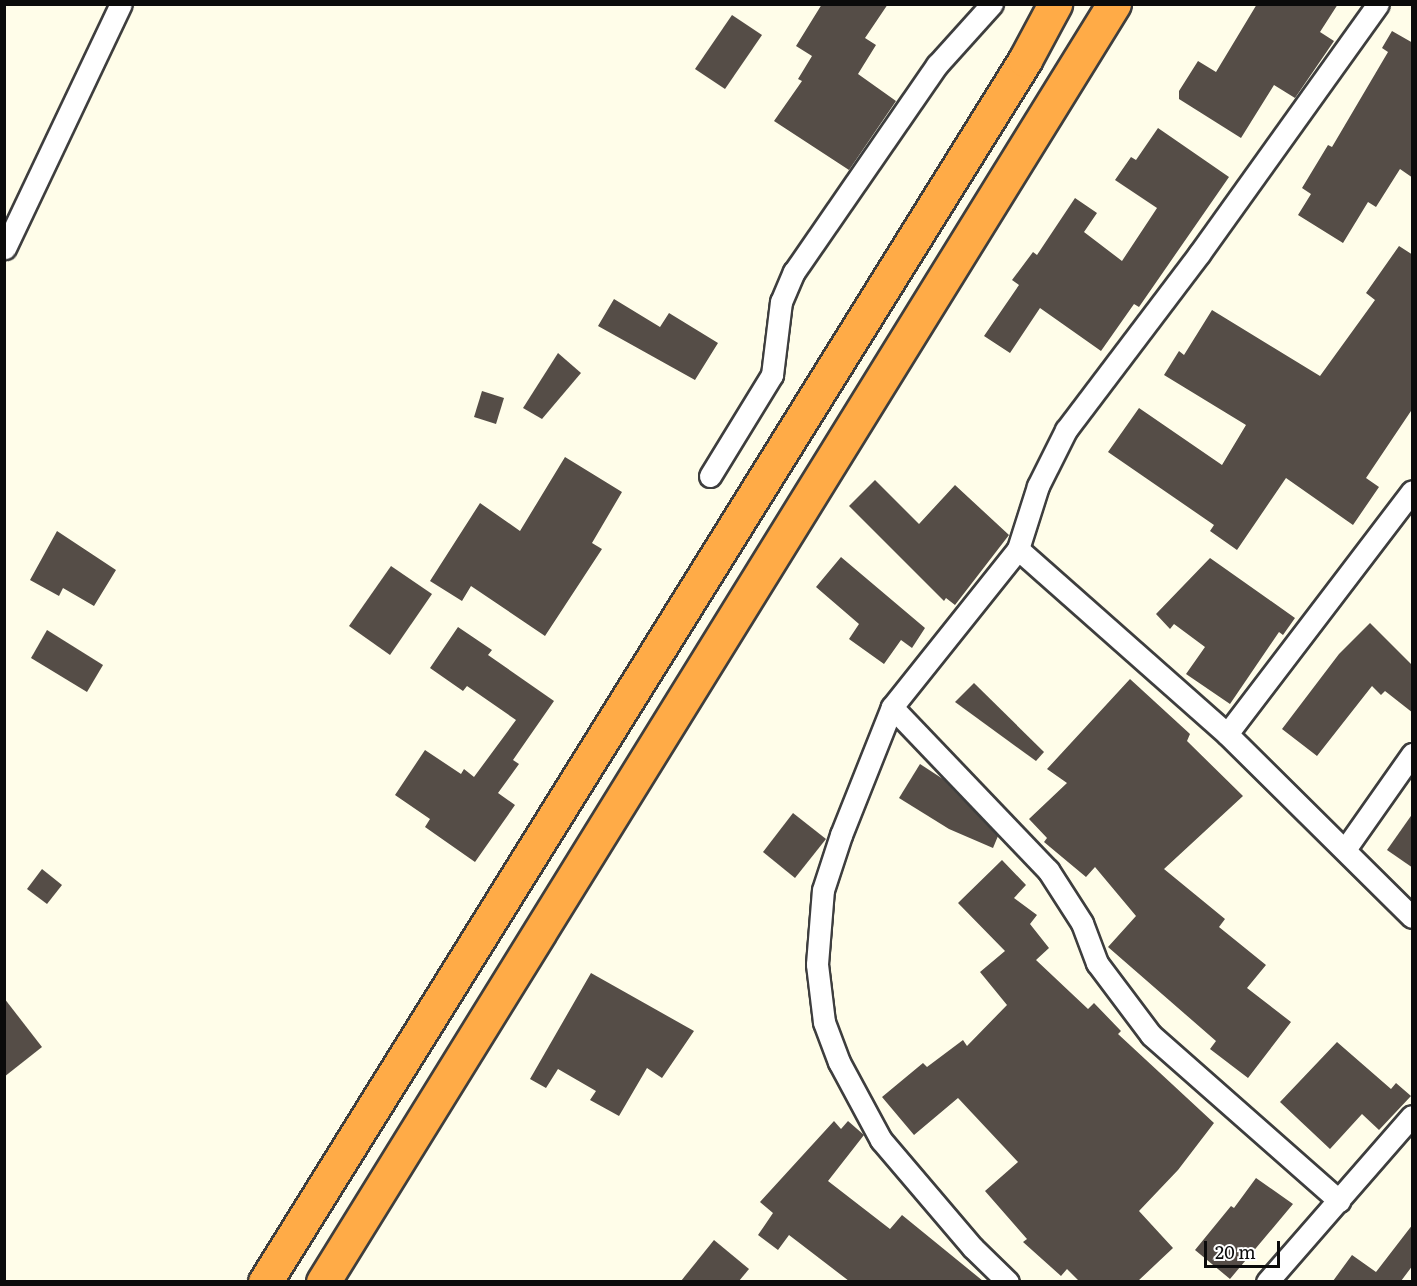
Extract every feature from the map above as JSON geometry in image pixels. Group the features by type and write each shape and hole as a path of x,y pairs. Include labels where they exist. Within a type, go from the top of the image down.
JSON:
{"highway":[{"path":"265,1281 1019,71 1056,4"},
{"path":"323,1281 1114,4"}],"street":[{"path":"5,248 121,4"},
{"path":"710,476 772,375 781,302 794,273 937,65 992,4"},
{"path":"1008,1281 974,1248 881,1140 839,1062 824,1022 818,964 823,890 841,835 892,707 1018,549 1038,486 1066,429 1206,244 1378,4"},
{"path":"1227,734 1413,491"},
{"path":"1018,549 1227,734 1283,793 1346,848 1413,917"},
{"path":"892,707 1048,870 1082,923 1097,963 1151,1035 1339,1201"},
{"path":"1346,848 1413,754"},
{"path":"1267,1281 1413,1116"}],"building":[{"path":"822,4 888,4 865,38 876,45 858,74 896,101 849,170 774,121 802,81 798,79 812,56 796,46"},
{"path":"1257,4 1338,4 1320,32 1334,41 1295,98 1274,85 1241,138 1179,99 1179,91 1198,61 1216,72"},
{"path":"732,15 762,35 725,89 695,69"},
{"path":"1392,31 1413,43 1413,178 1400,169 1376,207 1368,202 1343,243 1298,215 1311,194 1302,188 1328,145 1332,147 1388,52 1382,48"},
{"path":"1158,128 1229,177 1139,307 1134,304 1101,351 1040,308 1010,353 984,336 1019,285 1012,280 1033,252 1037,255 1075,198 1097,213 1084,232 1122,261 1157,208 1115,180 1131,157 1136,160"},
{"path":"1399,246 1413,255 1413,408 1366,478 1379,487 1353,525 1286,478 1237,550 1210,531 1214,525 1108,452 1139,408 1222,465 1246,425 1164,375 1179,351 1184,355 1212,310 1320,376 1375,300 1366,293"},
{"path":"614,299 660,327 669,313 718,343 695,380 598,326"},
{"path":"558,353 581,373 542,419 523,408"},
{"path":"482,391 504,398 496,424 474,417"},
{"path":"565,457 622,492 592,543 602,549 545,636 471,586 462,601 430,581 480,503 520,531"},
{"path":"875,480 919,524 955,485 1009,535 955,605 946,598 944,601 849,506"},
{"path":"57,531 116,570 94,606 63,588 59,596 30,580"},
{"path":"841,557 925,628 912,648 901,640 884,664 849,639 859,624 816,587"},
{"path":"1210,558 1295,618 1283,635 1279,632 1230,704 1186,674 1205,647 1174,624 1170,629 1156,614"},
{"path":"391,566 432,594 390,655 349,626"},
{"path":"1370,623 1413,666 1413,713 1385,691 1381,695 1372,686 1317,756 1282,729 1339,654"},
{"path":"458,627 492,650 488,655 554,701 513,760 519,764 498,793 515,805 475,862 425,827 430,819 395,795 425,750 461,774 464,769 474,777 516,720 467,686 463,691 430,668"},
{"path":"47,630 103,665 87,692 31,658"},
{"path":"1130,679 1190,734 1187,741 1243,796 1164,869 1225,919 1219,927 1266,965 1247,988 1291,1022 1248,1078 1210,1049 1216,1041 1108,947 1136,916 1095,867 1086,877 1044,842 1047,838 1029,819 1067,783 1047,769"},
{"path":"974,683 1044,752 1036,761 955,702"},
{"path":"920,764 943,779 998,836 993,848 949,829 899,798"},
{"path":"793,813 826,839 795,878 763,852"},
{"path":"1413,813 1413,868 1387,850"},
{"path":"1002,860 1026,885 1014,898 1037,915 1030,924 1049,948 1036,960 1088,1009 1094,1003 1121,1031 1118,1034 1214,1123 1178,1170 1139,1211 1173,1248 1138,1281 1079,1281 1067,1269 1061,1276 1023,1242 1027,1239 985,1191 1018,1162 958,1098 914,1135 882,1097 923,1063 927,1067 963,1040 967,1046 1007,1005 980,972 1005,951 958,903"},
{"path":"42,869 62,885 47,904 27,889"},
{"path":"591,973 694,1031 662,1078 647,1068 619,1116 590,1100 596,1091 558,1069 546,1088 530,1079"},
{"path":"4,998 42,1047 4,1077"},
{"path":"1337,1042 1391,1089 1396,1083 1411,1096 1379,1130 1362,1114 1330,1149 1280,1102"},
{"path":"834,1121 841,1129 848,1121 864,1135 828,1181 890,1229 902,1215 983,1281 849,1281 789,1235 778,1250 758,1235 773,1213 760,1202"},
{"path":"1256,1178 1293,1204 1230,1279 1195,1250 1231,1206 1234,1208"},
{"path":"1413,1224 1413,1265 1401,1281 1333,1281 1352,1255 1376,1272"},
{"path":"714,1240 749,1269 739,1281 681,1281"}]}
